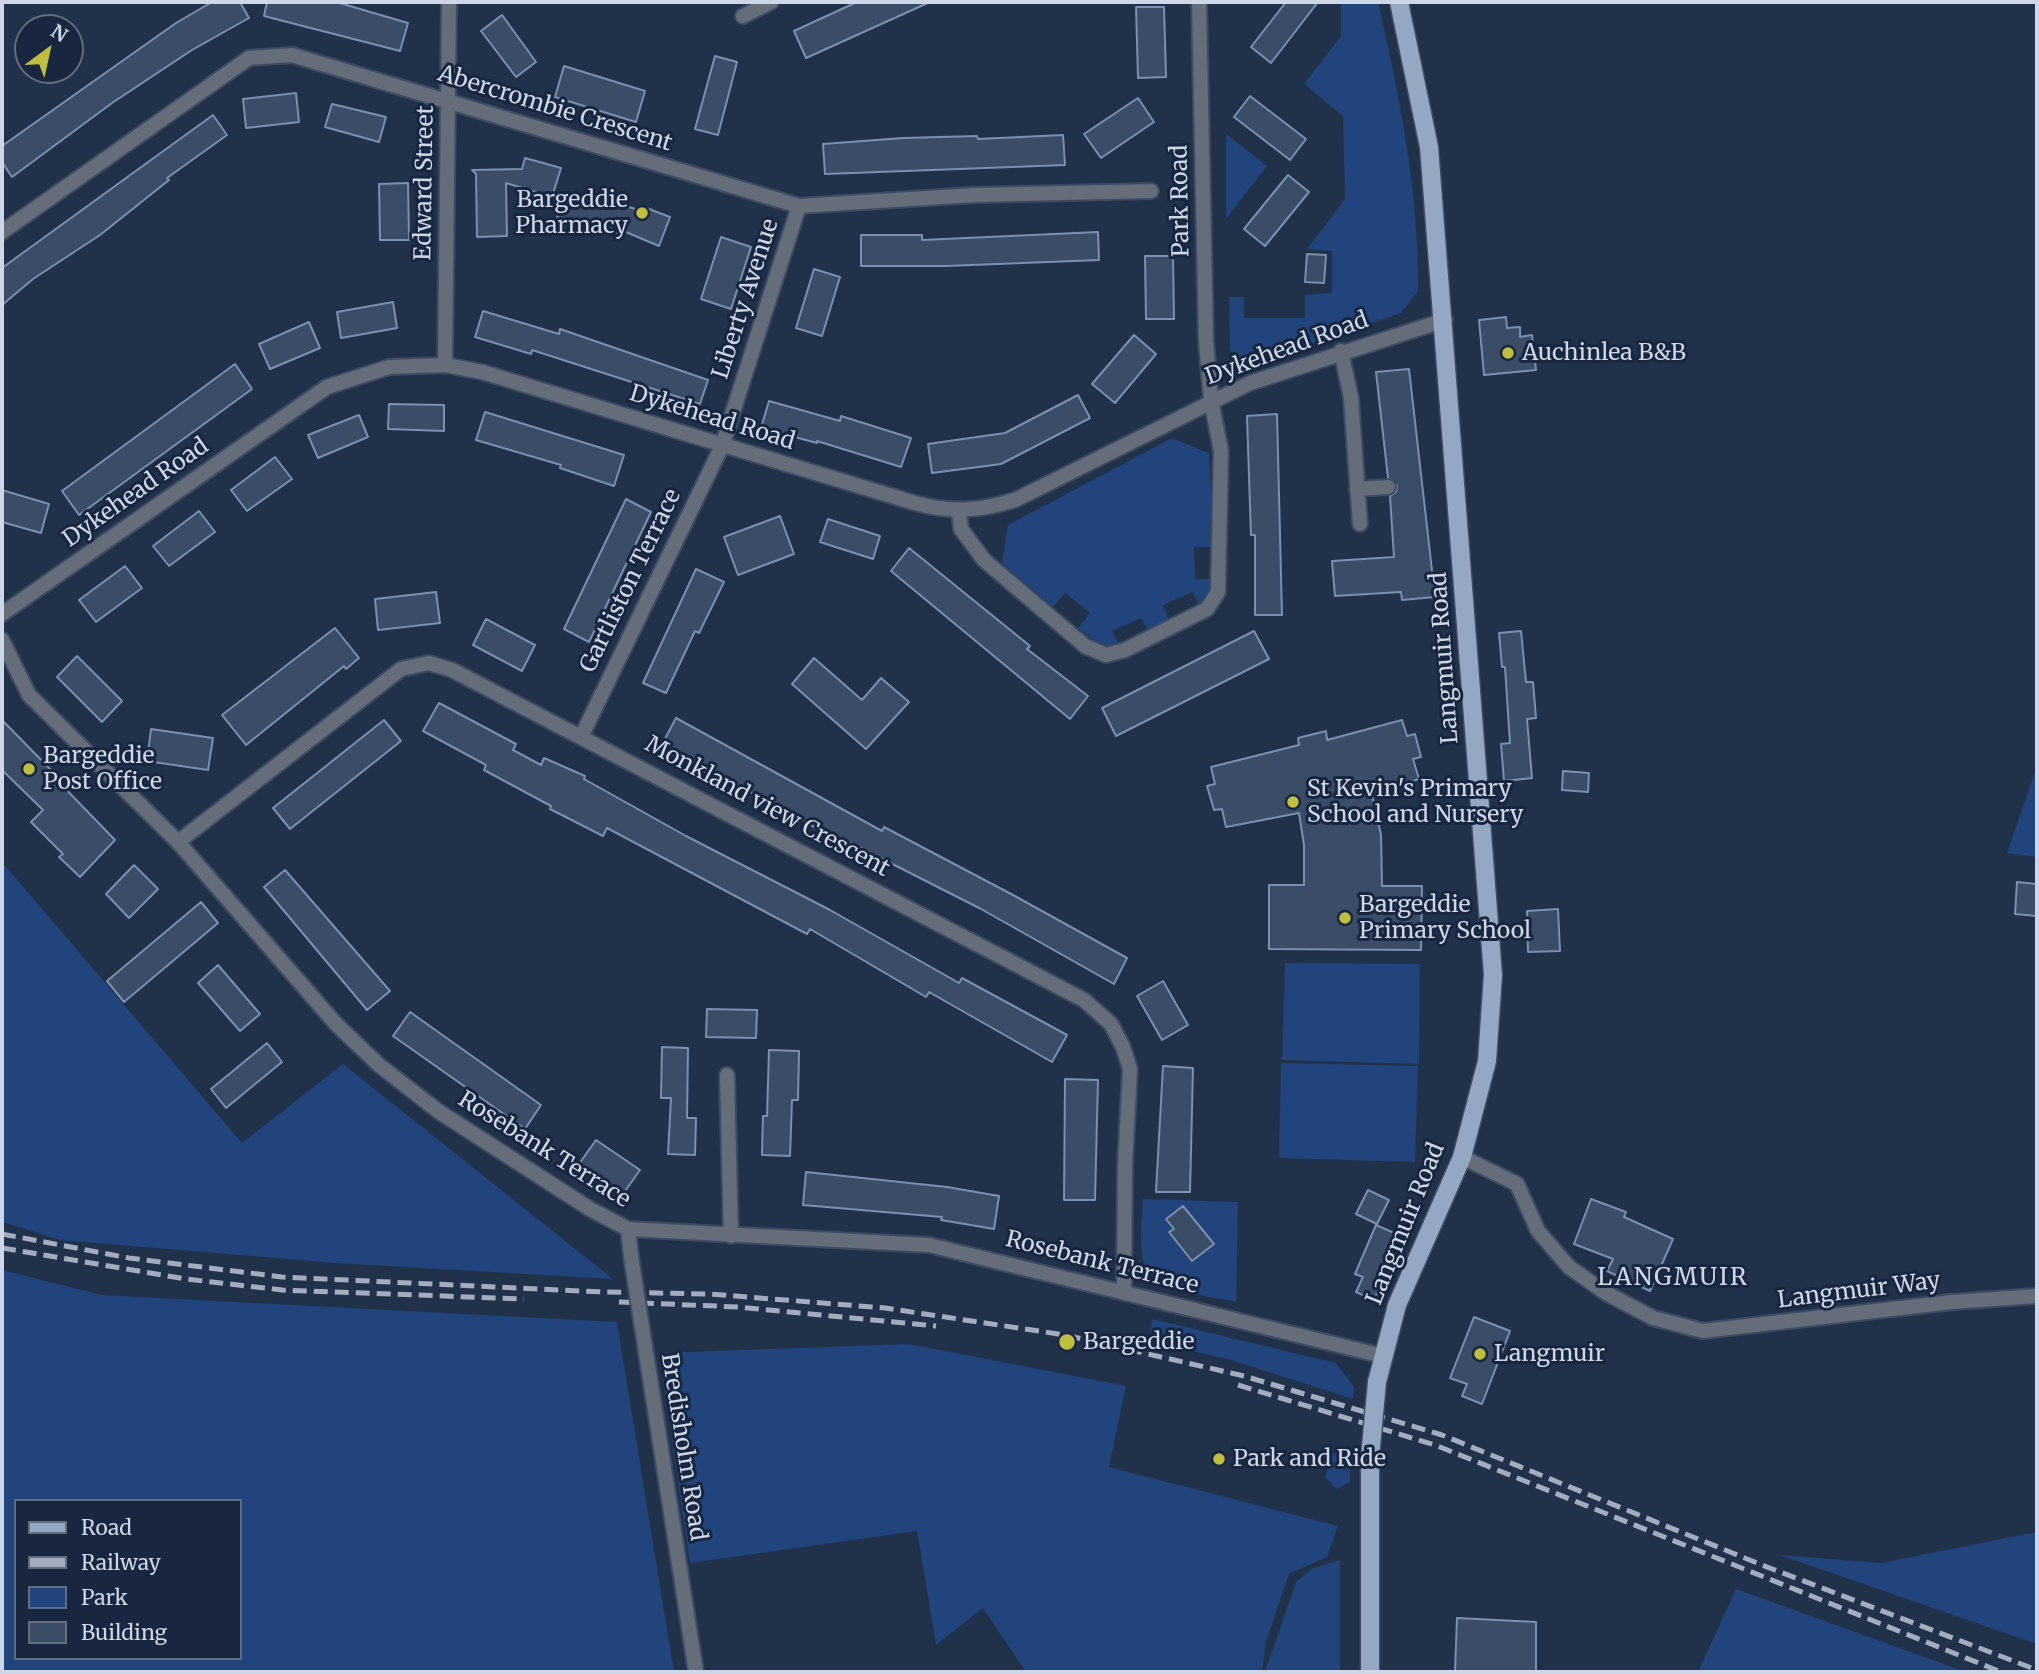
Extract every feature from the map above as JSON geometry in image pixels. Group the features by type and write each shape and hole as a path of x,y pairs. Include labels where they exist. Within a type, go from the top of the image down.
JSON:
{"main road":[{"name":"Langmuir Road","path":"1370,1672 1370,1457 1377,1382 1382,1356 1416,1256 1462,1157 1487,1061 1493,975 1445,320 1429,147 1399,2"}],"street":[{"name":"Edward Street","path":"444,365 449,2"},
{"path":"743,16 771,2"},
{"name":"Park Road","path":"959,511 961,529 984,560 1085,646 1106,655 1125,650 1207,609 1218,592 1221,451 1211,400 1206,330 1199,2"},
{"name":"Abercrombie Crescent","path":"2,232 249,58 292,55 799,206 974,195 1151,191"},
{"name":"Liberty Avenue","path":"722,446 799,206"},
{"name":"Dykehead Road","path":"2,614 327,387 389,367 444,365 482,372 931,508 959,511 989,508 1015,500 1211,400 1341,351 1445,320"},
{"path":"1341,351 1351,398 1360,524"},
{"name":"Gartliston Terrace","path":"582,735 722,446"},
{"path":"1357,489 1388,488"},
{"name":"Rosebank Terrace","path":"2,640 29,695 178,842 336,1024 379,1065 438,1111 590,1209 628,1229 929,1245 1382,1356"},
{"name":"Monkland view Crescent","path":"178,842 401,669 429,663 452,670 582,735 1084,1000 1111,1024 1123,1047 1130,1069 1125,1164 1124,1291"},
{"path":"727,1075 731,1236"},
{"name":"Langmuir Way","path":"1462,1157 1517,1184 1538,1231 1569,1266 1597,1287 1653,1318 1703,1331 1952,1301 2037,1296"},
{"name":"Bredisholm Road","path":"628,1229 696,1672"}],"green space":[{"path":"1341,2 1378,2 1407,145 1415,218 1418,291 1401,313 1254,364 1230,351 1229,297 1244,297 1244,318 1305,318 1305,295 1332,293 1332,251 1307,249 1345,199 1343,116 1304,84 1341,36"},
{"path":"1226,134 1267,166 1226,219"},
{"path":"1172,438 1209,453 1214,547 1194,547 1195,579 1214,579 1200,606 1192,592 1163,605 1170,623 1150,633 1141,618 1112,631 1121,648 1109,651 1078,628 1090,613 1065,593 1053,607 1002,563 1008,525"},
{"path":"2037,766 2037,857 2007,853"},
{"path":"2,862 242,1143 343,1064 613,1279 336,1263 60,1240 2,1222"},
{"path":"1285,963 1420,964 1419,1064 1282,1060"},
{"path":"1281,1063 1418,1066 1415,1162 1279,1158"},
{"path":"1143,1199 1238,1202 1236,1302 1168,1286 1148,1270 1141,1244"},
{"path":"2,1270 101,1295 617,1322 674,1672 4,1672"},
{"path":"1152,1319 1336,1363 1354,1387 1353,1399 1231,1360 1149,1341"},
{"path":"909,1344 1126,1386 1109,1467 1338,1526 1327,1557 1289,1574 1266,1642 1262,1672 1026,1672 983,1608 936,1645 917,1531 690,1563 659,1353"},
{"path":"1332,1452 1350,1459 1350,1482 1337,1489 1325,1477"},
{"path":"2037,1532 2037,1644 1780,1555 1881,1563"},
{"path":"1340,1560 1340,1672 1265,1672 1296,1582 1313,1568"},
{"path":"1736,1589 1966,1672 1698,1672"}],"building":[{"path":"212,2 240,2 249,18 192,50 112,103 12,177 2,162 2,146 176,23"},
{"path":"267,2 336,2 408,23 400,51 264,16"},
{"path":"857,2 930,2 806,58 794,31"},
{"path":"1286,2 1318,2 1271,63 1251,47"},
{"path":"1136,7 1164,7 1166,77 1138,78"},
{"path":"502,15 536,62 516,77 481,31"},
{"path":"715,56 737,62 718,135 695,129"},
{"path":"564,66 645,91 636,122 555,97"},
{"path":"296,93 299,122 246,128 243,99"},
{"path":"1250,96 1306,139 1290,160 1234,117"},
{"path":"1138,98 1154,122 1101,158 1084,134"},
{"path":"332,104 386,117 379,142 325,127"},
{"path":"213,115 227,135 167,178 169,180 100,235 33,279 2,305 2,268"},
{"path":"1063,135 1065,165 825,174 823,144 903,138 977,136 978,139"},
{"path":"525,158 561,168 552,197 506,183 507,236 477,237 476,174 472,170 522,169"},
{"path":"1288,175 1309,192 1265,246 1244,229"},
{"path":"408,183 409,240 380,240 379,184"},
{"path":"565,193 604,206 606,200 642,211 644,207 670,217 659,246 621,230 620,234 557,217"},
{"path":"1098,232 1099,260 946,266 861,266 861,235 922,235 922,240"},
{"path":"721,237 751,247 731,309 701,299"},
{"path":"1307,254 1326,255 1324,283 1305,282"},
{"path":"1145,256 1173,256 1174,319 1146,319"},
{"path":"814,269 840,277 822,336 796,328"},
{"path":"393,302 397,328 341,338 337,312"},
{"path":"483,311 559,334 560,329 708,380 700,404 532,350 531,354 475,337"},
{"name":"Auchinlea B&B","path":"1506,317 1507,328 1520,327 1520,337 1532,335 1536,370 1484,375 1479,320"},
{"path":"309,322 320,348 270,369 259,344"},
{"path":"1134,335 1156,354 1115,403 1092,384"},
{"path":"235,364 252,389 79,515 62,491"},
{"path":"1409,369 1435,597 1402,600 1401,592 1335,596 1332,561 1394,557 1390,496 1396,492 1397,486 1388,478 1376,372"},
{"path":"1078,395 1090,418 1001,464 932,473 928,444 1005,433"},
{"path":"769,401 840,421 841,416 911,438 901,467 817,441 761,428"},
{"path":"389,404 444,405 444,431 388,429"},
{"path":"485,412 624,455 614,486 560,468 561,465 476,440"},
{"path":"1277,414 1282,615 1255,615 1255,535 1251,535 1247,416"},
{"path":"359,415 368,437 318,458 308,435"},
{"path":"275,457 292,479 247,511 231,490"},
{"path":"2,490 49,504 41,533 2,522"},
{"path":"626,499 651,512 589,642 564,629"},
{"path":"199,511 215,532 169,566 153,546"},
{"path":"780,516 794,554 738,575 724,537"},
{"path":"828,519 880,536 873,559 820,542"},
{"path":"909,548 1030,646 1027,649 1088,696 1070,719 891,571"},
{"path":"125,566 142,588 96,622 79,600"},
{"path":"696,569 724,582 699,633 695,631 666,693 643,683"},
{"path":"436,592 440,623 378,630 375,599"},
{"path":"486,619 535,645 522,671 473,645"},
{"path":"335,628 359,658 346,669 344,666 246,745 222,715"},
{"path":"1254,631 1269,659 1116,736 1102,708"},
{"path":"1521,631 1526,682 1533,682 1536,718 1527,719 1532,778 1504,781 1501,744 1510,743 1505,667 1502,667 1499,633"},
{"path":"77,656 122,701 102,722 57,677"},
{"path":"814,658 862,700 881,678 909,702 866,749 792,684"},
{"path":"439,703 516,744 513,750 541,765 544,758 585,776 584,779 686,836 830,910 959,983 962,978 1067,1035 1052,1062 929,992 926,997 810,929 807,934 607,828 603,836 550,809 551,806 484,770 486,765 423,731"},
{"path":"676,718 882,831 884,827 1127,958 1114,984 981,909 851,843 849,846 712,771 710,774 660,748"},
{"path":"2,720 115,840 80,877 59,857 63,854 31,822 43,810 2,770"},
{"path":"384,720 401,741 290,829 273,808"},
{"name":"St Kevin's Primary School and Nursery","path":"1402,720 1407,736 1415,734 1421,757 1413,759 1419,779 1372,795 1381,835 1382,886 1422,886 1421,950 1269,949 1269,885 1304,885 1304,845 1299,813 1226,827 1222,809 1214,810 1207,786 1215,784 1211,767 1299,745 1298,738 1326,731 1327,740"},
{"path":"151,729 213,738 208,770 147,761"},
{"path":"1563,771 1589,773 1588,792 1562,790"},
{"path":"134,865 158,889 129,918 106,894"},
{"path":"285,870 390,991 367,1010 264,887"},
{"path":"2017,882 2037,884 2037,916 2015,914"},
{"path":"201,902 218,923 124,1002 107,981"},
{"path":"1558,909 1560,951 1528,952 1527,911"},
{"path":"218,965 260,1014 240,1031 198,983"},
{"path":"1163,981 1188,1025 1162,1040 1137,996"},
{"path":"707,1009 757,1010 756,1038 706,1037"},
{"path":"410,1012 541,1105 525,1129 393,1036"},
{"path":"267,1043 282,1062 226,1108 211,1089"},
{"path":"662,1047 688,1048 687,1118 696,1118 695,1155 668,1154 671,1098 661,1098"},
{"path":"769,1050 799,1051 798,1100 792,1100 790,1156 762,1155 763,1116 767,1116"},
{"path":"1163,1066 1193,1068 1190,1192 1156,1192"},
{"path":"1065,1079 1098,1080 1095,1200 1064,1200"},
{"path":"596,1140 640,1170 623,1194 579,1164"},
{"path":"806,1172 947,1187 999,1196 994,1229 941,1220 942,1217 803,1205"},
{"path":"1368,1190 1389,1200 1377,1224 1356,1214"},
{"path":"1591,1199 1626,1212 1624,1217 1673,1239 1650,1291 1607,1271 1613,1259 1574,1244"},
{"path":"1183,1206 1214,1244 1192,1261 1169,1232 1174,1229 1166,1219"},
{"path":"1376,1225 1401,1236 1374,1300 1356,1292 1363,1277 1355,1274"},
{"name":"Langmuir","path":"1474,1317 1510,1331 1482,1404 1462,1396 1467,1384 1450,1378"},
{"path":"1457,1618 1536,1622 1536,1672 1455,1672"}],"railway":[{"path":"2,1234 129,1258 282,1277 603,1292 710,1294 885,1308 1065,1335 1244,1376 1442,1435 1767,1567 2037,1670"},
{"path":"2,1248 186,1279 282,1290 524,1299"},
{"path":"619,1302 738,1307 936,1326"},
{"path":"1238,1385 1435,1445 2001,1672"}],"place":[{"name":"Bargeddie Pharmacy","path":"642,213"},
{"name":"Auchinlea B&B","path":"1508,353"},
{"name":"Bargeddie Post Office","path":"29,769"},
{"name":"St Kevin's Primary School and Nursery","path":"1293,802"},
{"name":"Bargeddie Primary School","path":"1345,918"},
{"name":"Bargeddie","path":"1067,1342"},
{"name":"Langmuir","path":"1480,1354"},
{"name":"Park and Ride","path":"1219,1459"}],"district":[{"name":"LANGMUIR","path":"1673,1278"}]}
